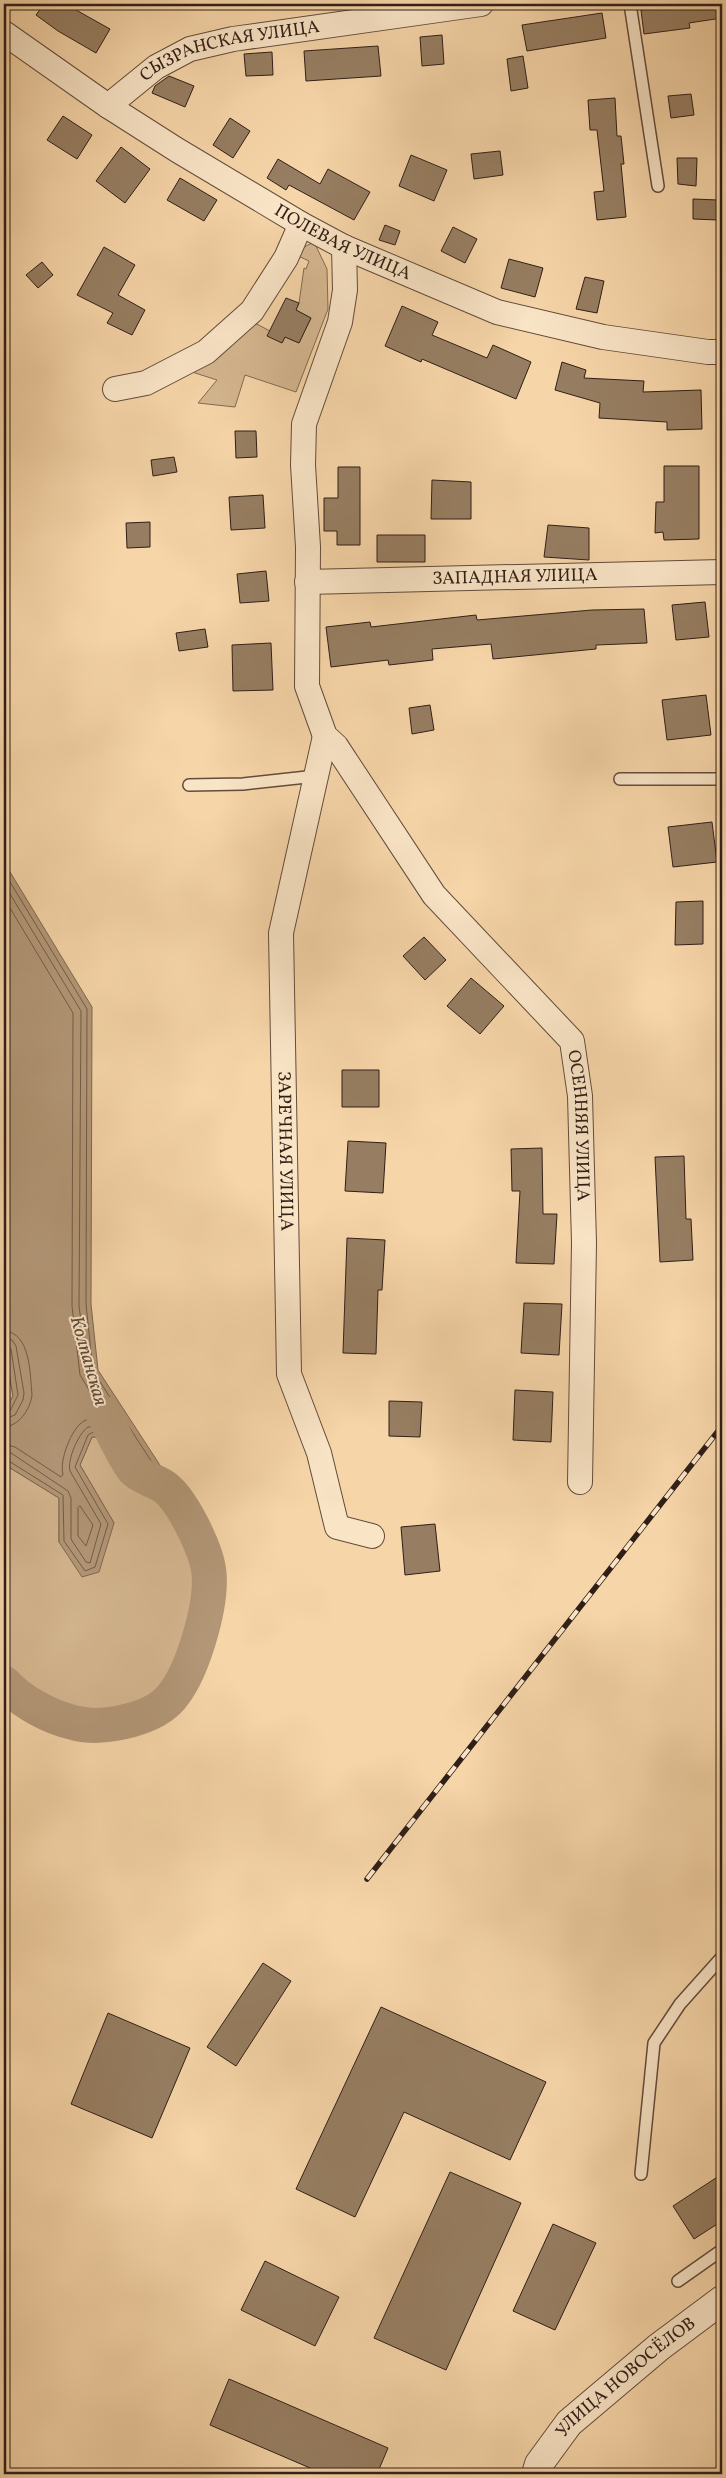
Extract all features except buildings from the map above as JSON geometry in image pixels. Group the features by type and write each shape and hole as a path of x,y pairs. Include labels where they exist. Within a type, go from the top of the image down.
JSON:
{"street":[{"name":"СЫЗРАНСКАЯ УЛИЦА","path":"108,106 156,67 190,49 233,39 481,4"},
{"name":"ПОЛЕВАЯ УЛИЦА","path":"4,33 108,106 301,224 344,246 497,312 603,337 708,352 722,352"},
{"path":"115,389 146,383 206,352 252,311 291,254 301,224"},
{"path":"325,736 307,686 308,547 303,464 304,424 340,322 345,290 344,246"},
{"name":"ЗАПАДНАЯ УЛИЦА","path":"308,582 722,572"},
{"name":"ЗАРЕЧНАЯ УЛИЦА","path":"325,736 281,932 289,1374 319,1453 337,1527 372,1536"},
{"name":"ОСЕННЯЯ УЛИЦА","path":"325,736 336,746 434,894 572,1041 580,1096 584,1243 580,1482"},
{"name":"УЛИЦА НОВОСЁЛОВ","path":"537,2469 569,2423 659,2347 722,2300"}],"lane":[{"path":"630,4 658,186"},
{"path":"189,786 243,784 316,776"},
{"path":"620,779 722,779"},
{"path":"641,2174 654,2043 680,2004 722,1958"},
{"path":"678,2281 722,2250"}],"shaded area":[{"path":"314,242 327,269 328,309 296,392 245,375 235,407 198,403 217,380 192,372 253,322 270,331 282,343 285,337 299,343 311,318 296,310 299,303 304,268 306,269 309,261 298,256 298,250"},
{"path":"4,1345 13,1396 4,1411"},
{"path":"92,1437 105,1437 152,1476 174,1498 191,1523 202,1547 208,1566 209,1584 202,1629 193,1661 183,1683 169,1701 161,1708 125,1722 86,1725 55,1718 19,1697 4,1683 4,1456 7,1466 59,1498 59,1542 114,1523 80,1465"}],"water":[{"path":"4,862 92,1007 91,1304 98,1370 169,1479 167,1489 105,1437 92,1437 80,1465 114,1523 99,1572 82,1577 59,1542 59,1498 7,1466 4,1456 4,1411 13,1396 4,1344"}],"waterway":[{"name":"Колпанская","path":"4,1683 36,1708 55,1717 86,1725 124,1722 160,1708 168,1701 185,1676 199,1640 207,1604 209,1573 204,1553 194,1528 174,1496 167,1489 142,1476 130,1465 103,1413"}],"railway":[{"path":"367,1879 722,1426"}]}
